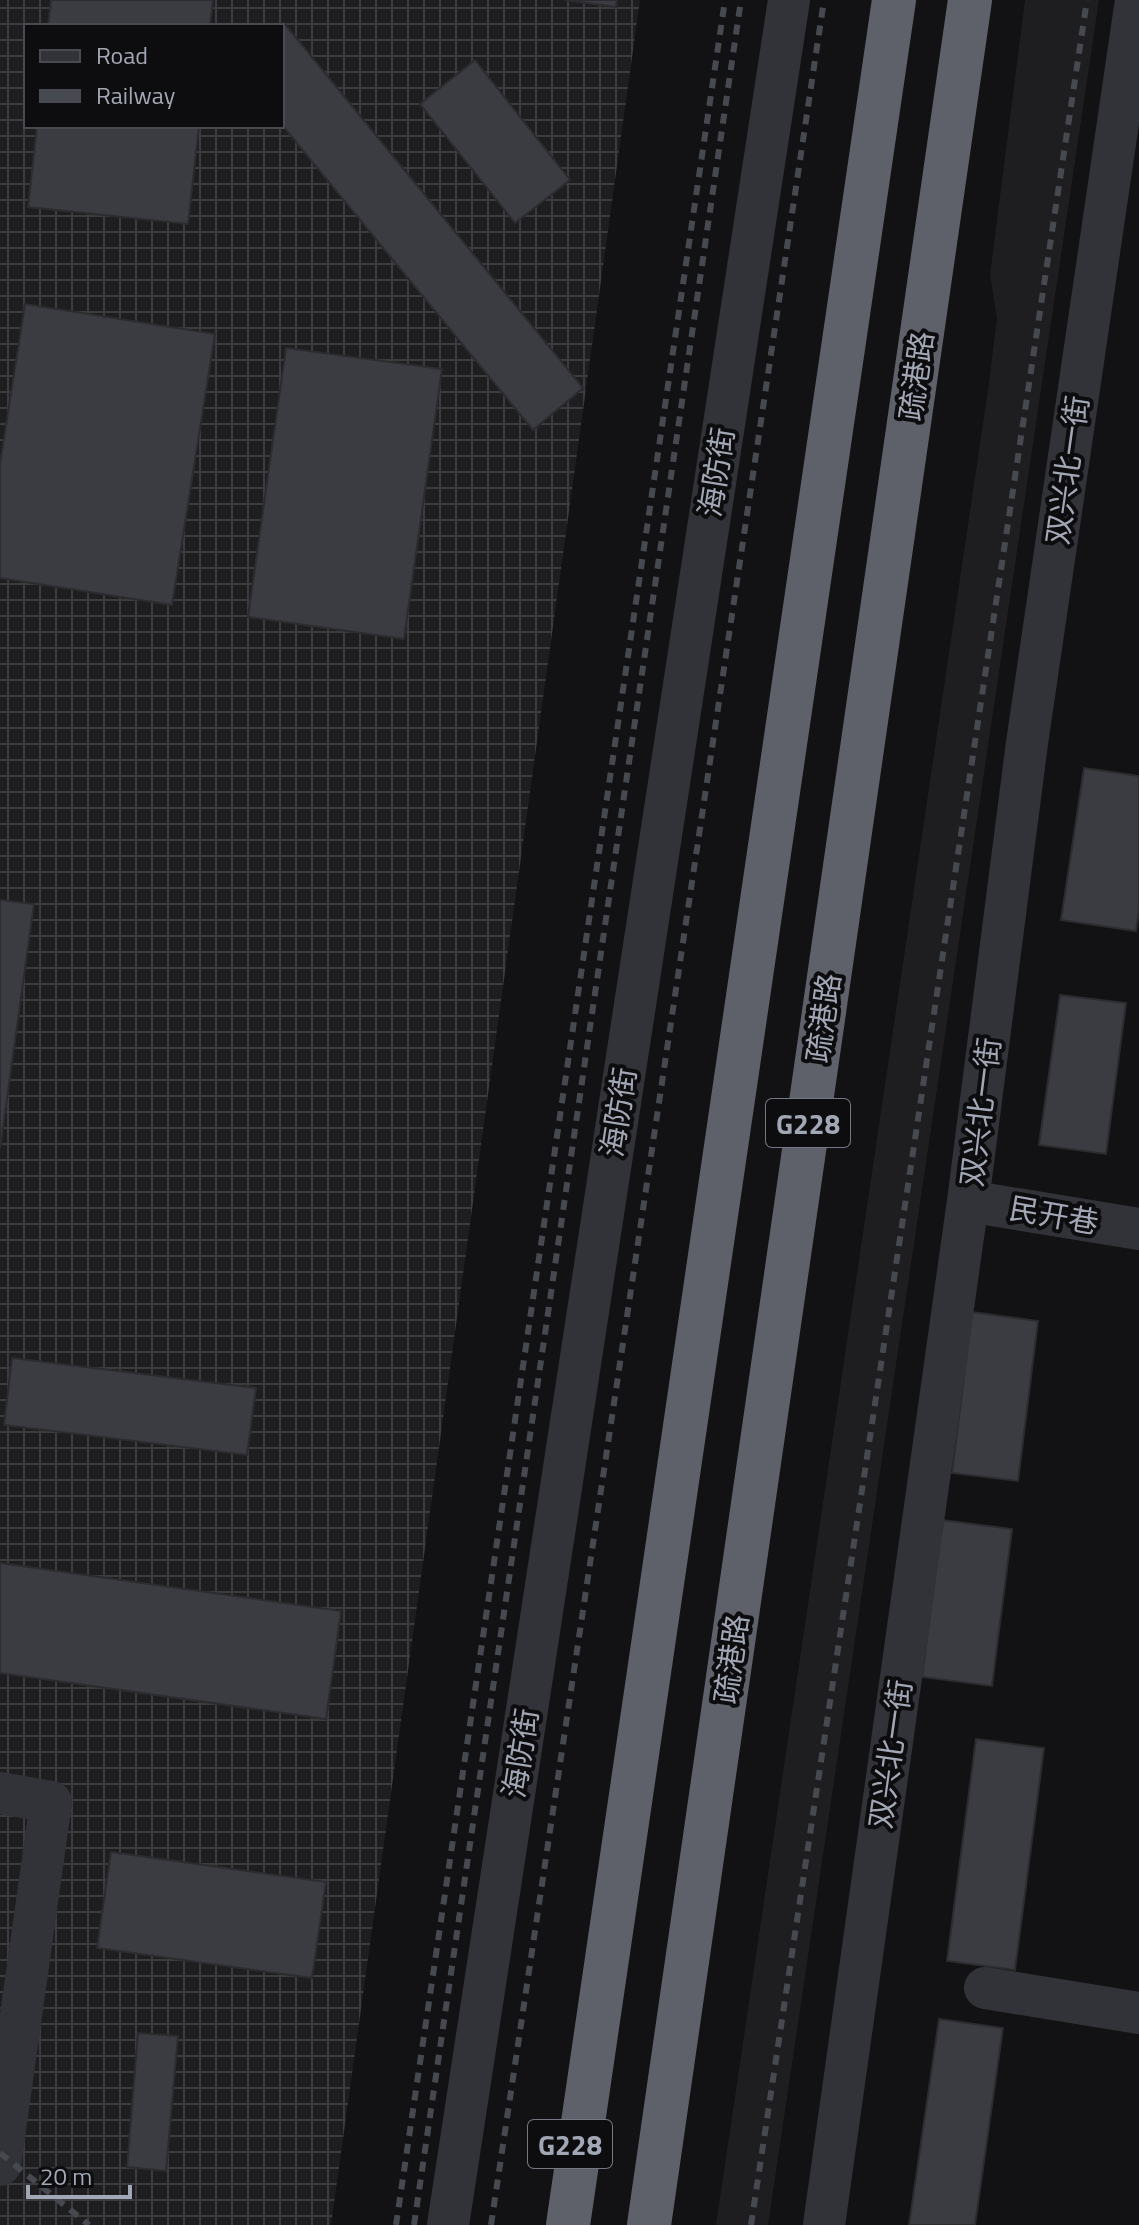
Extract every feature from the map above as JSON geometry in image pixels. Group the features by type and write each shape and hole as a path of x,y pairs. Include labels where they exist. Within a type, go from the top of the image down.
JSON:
{"highway":[{"name":"G228","path":"548,2225 592,2063 893,6"},
{"name":"疏港路","path":"649,2225 968,10"},
{"path":"568,2225 592,2063"}],"street":[{"name":"海防街","path":"448,2225 789,0"},
{"name":"双兴北一街","path":"824,2225 968,1201 1027,743 1136,0"},
{"name":"民开巷","path":"968,1201 1139,1229"},
{"path":"0,1793 51,1802 0,2165"},
{"path":"985,1988 1139,2013"}],"shaded area":[{"path":"0,0 640,0 331,2225 0,2225"},
{"path":"1025,0 1099,0 768,2225 716,2225 989,383 997,318 990,275"}],"building":[{"path":"51,0 213,0 210,24 48,24"},
{"path":"564,0 617,0 616,7"},
{"path":"283,24 583,388 533,430 284,127"},
{"path":"475,60 570,180 515,223 420,104"},
{"path":"37,128 199,128 188,224 28,207"},
{"path":"25,304 215,334 172,605 0,578 0,464"},
{"path":"286,348 442,369 404,639 248,617"},
{"path":"1084,768 1139,776 1139,911 1136,931 1061,920"},
{"path":"0,900 34,904 0,1149"},
{"path":"1060,995 1126,1003 1106,1154 1039,1145"},
{"path":"972,1312 1038,1321 1018,1481 952,1473"},
{"path":"12,1358 256,1388 247,1455 4,1425"},
{"path":"942,1520 1012,1529 992,1686 922,1677"},
{"path":"0,1563 341,1611 326,1719 0,1673"},
{"path":"976,1739 1044,1748 1015,1970 947,1961"},
{"path":"111,1852 326,1882 312,1978 97,1948"},
{"path":"939,2019 1003,2028 975,2225 909,2225"},
{"path":"138,2033 178,2036 166,2171 127,2167"}],"railway":[{"path":"396,2225 725,0"},
{"path":"414,2225 741,0"},
{"path":"491,2225 824,0"},
{"path":"751,2225 1087,0"},
{"path":"0,2153 89,2225"}]}
